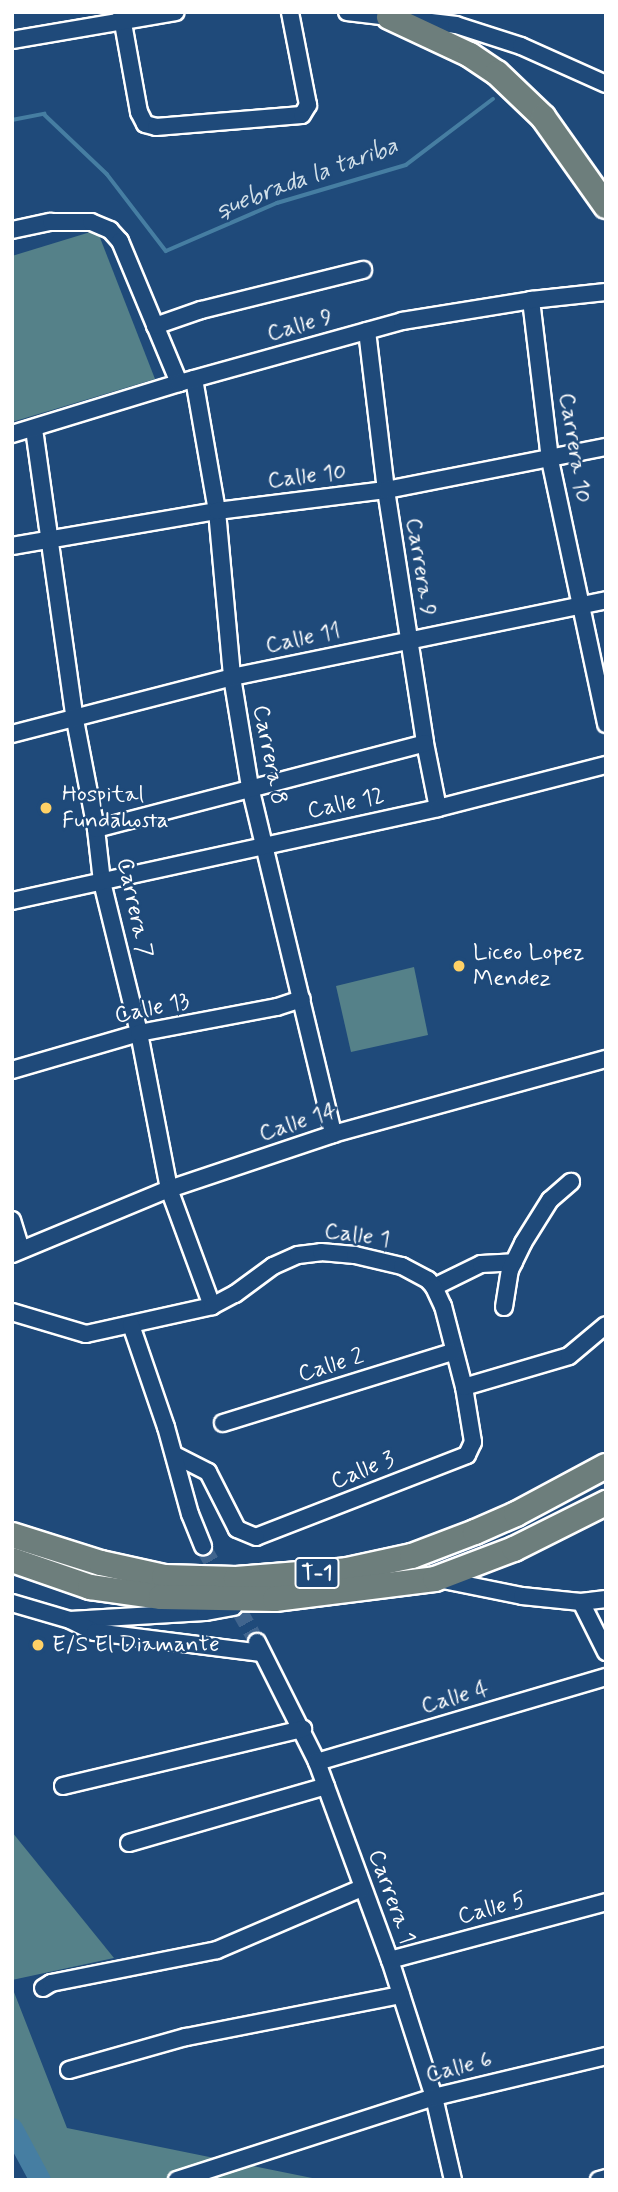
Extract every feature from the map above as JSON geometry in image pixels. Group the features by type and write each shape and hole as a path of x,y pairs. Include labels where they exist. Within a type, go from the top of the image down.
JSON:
{"highway":[{"path":"389,17 470,55 497,73 543,117 606,206"},
{"name":"T-1","path":"12,1535 101,1563 164,1577 236,1579 347,1570 412,1556 475,1532 516,1514 606,1466"},
{"name":"T-1","path":"12,1560 90,1587 161,1597 275,1599 436,1579 514,1549 606,1503"}],"street":[{"path":"12,40 122,17 176,12"},
{"path":"122,17 139,112 145,124 156,127 302,115 308,105 289,12"},
{"path":"347,12 430,20 486,33 606,84"},
{"name":"Carrera 8","path":"12,230 51,222 91,222 110,230 120,241 155,326 186,381 217,511 232,677 250,787 333,1134"},
{"path":"155,326 201,310 363,270"},
{"name":"Calle 9","path":"12,434 186,381 367,331 431,316 531,300 606,292"},
{"name":"Carrera 10","path":"531,300 550,460 606,724"},
{"name":"Carrera 9","path":"367,331 408,641 439,808"},
{"name":"Carrera 7","path":"34,429 75,720 96,829 102,882 139,1033 169,1189 212,1306"},
{"name":"Calle 10","path":"12,547 217,511 386,490 606,447"},
{"name":"Calle 11","path":"12,734 75,720 232,677 606,600"},
{"path":"96,829 425,743"},
{"name":"Calle 12","path":"12,901 439,808 606,765"},
{"name":"Calle 13","path":"12,1070 139,1033 277,1007 302,999"},
{"name":"Calle 14","path":"17,1252 169,1189 333,1134 606,1059"},
{"path":"504,1307 514,1262 550,1200 571,1182"},
{"path":"12,1220 17,1252"},
{"name":"Calle 1","path":"12,1312 86,1334 212,1306 235,1294 273,1266 298,1255 321,1252 355,1255 402,1266 428,1280 434,1287"},
{"path":"452,1352 443,1306 434,1287 481,1264 514,1262"},
{"path":"131,1325 175,1455 190,1514 203,1547"},
{"path":"464,1387 569,1356 606,1325"},
{"name":"Calle 3","path":"175,1455 208,1472 237,1529 256,1537 265,1534 467,1455 473,1442 464,1387 452,1352"},
{"name":"Calle 2","path":"223,1423 452,1352"},
{"path":"436,1579 522,1596 581,1602 606,1599"},
{"path":"12,1602 70,1620 205,1612 275,1599"},
{"path":"581,1602 606,1653"},
{"name":"Carrera 1","path":"70,1620 95,1632 260,1647 303,1729 317,1762 390,1960 434,2097 453,2180"},
{"name":"Calle 4","path":"317,1762 606,1677"},
{"path":"63,1786 303,1729"},
{"path":"128,1843 326,1786"},
{"path":"43,1988 51,1983 217,1950 362,1888"},
{"name":"Calle 5","path":"390,1960 606,1902"},
{"path":"69,2070 186,2037 401,1995"},
{"name":"Calle 6","path":"177,2180 434,2097 606,2056"},
{"path":"599,2180 606,2178"}],"green space":[{"path":"97,230 155,379 12,422 12,256"},
{"path":"414,967 428,1035 351,1052 336,986"},
{"path":"12,1832 114,1958 12,1980"},
{"path":"12,1987 67,2128 322,2180 48,2180 12,2138"}],"waterway":[{"name":"quebrada la tariba","path":"12,120 44,114 107,174 166,251 277,203 406,165 493,99"},
{"path":"12,2128 40,2180"}],"tunnel":[{"path":"203,1547 257,1642"}],"place":[{"name":"Hospital Fundahosta","path":"46,808"},
{"name":"Liceo Lopez Mendez","path":"459,966"},
{"name":"E/S El Diamante","path":"38,1645"}]}
